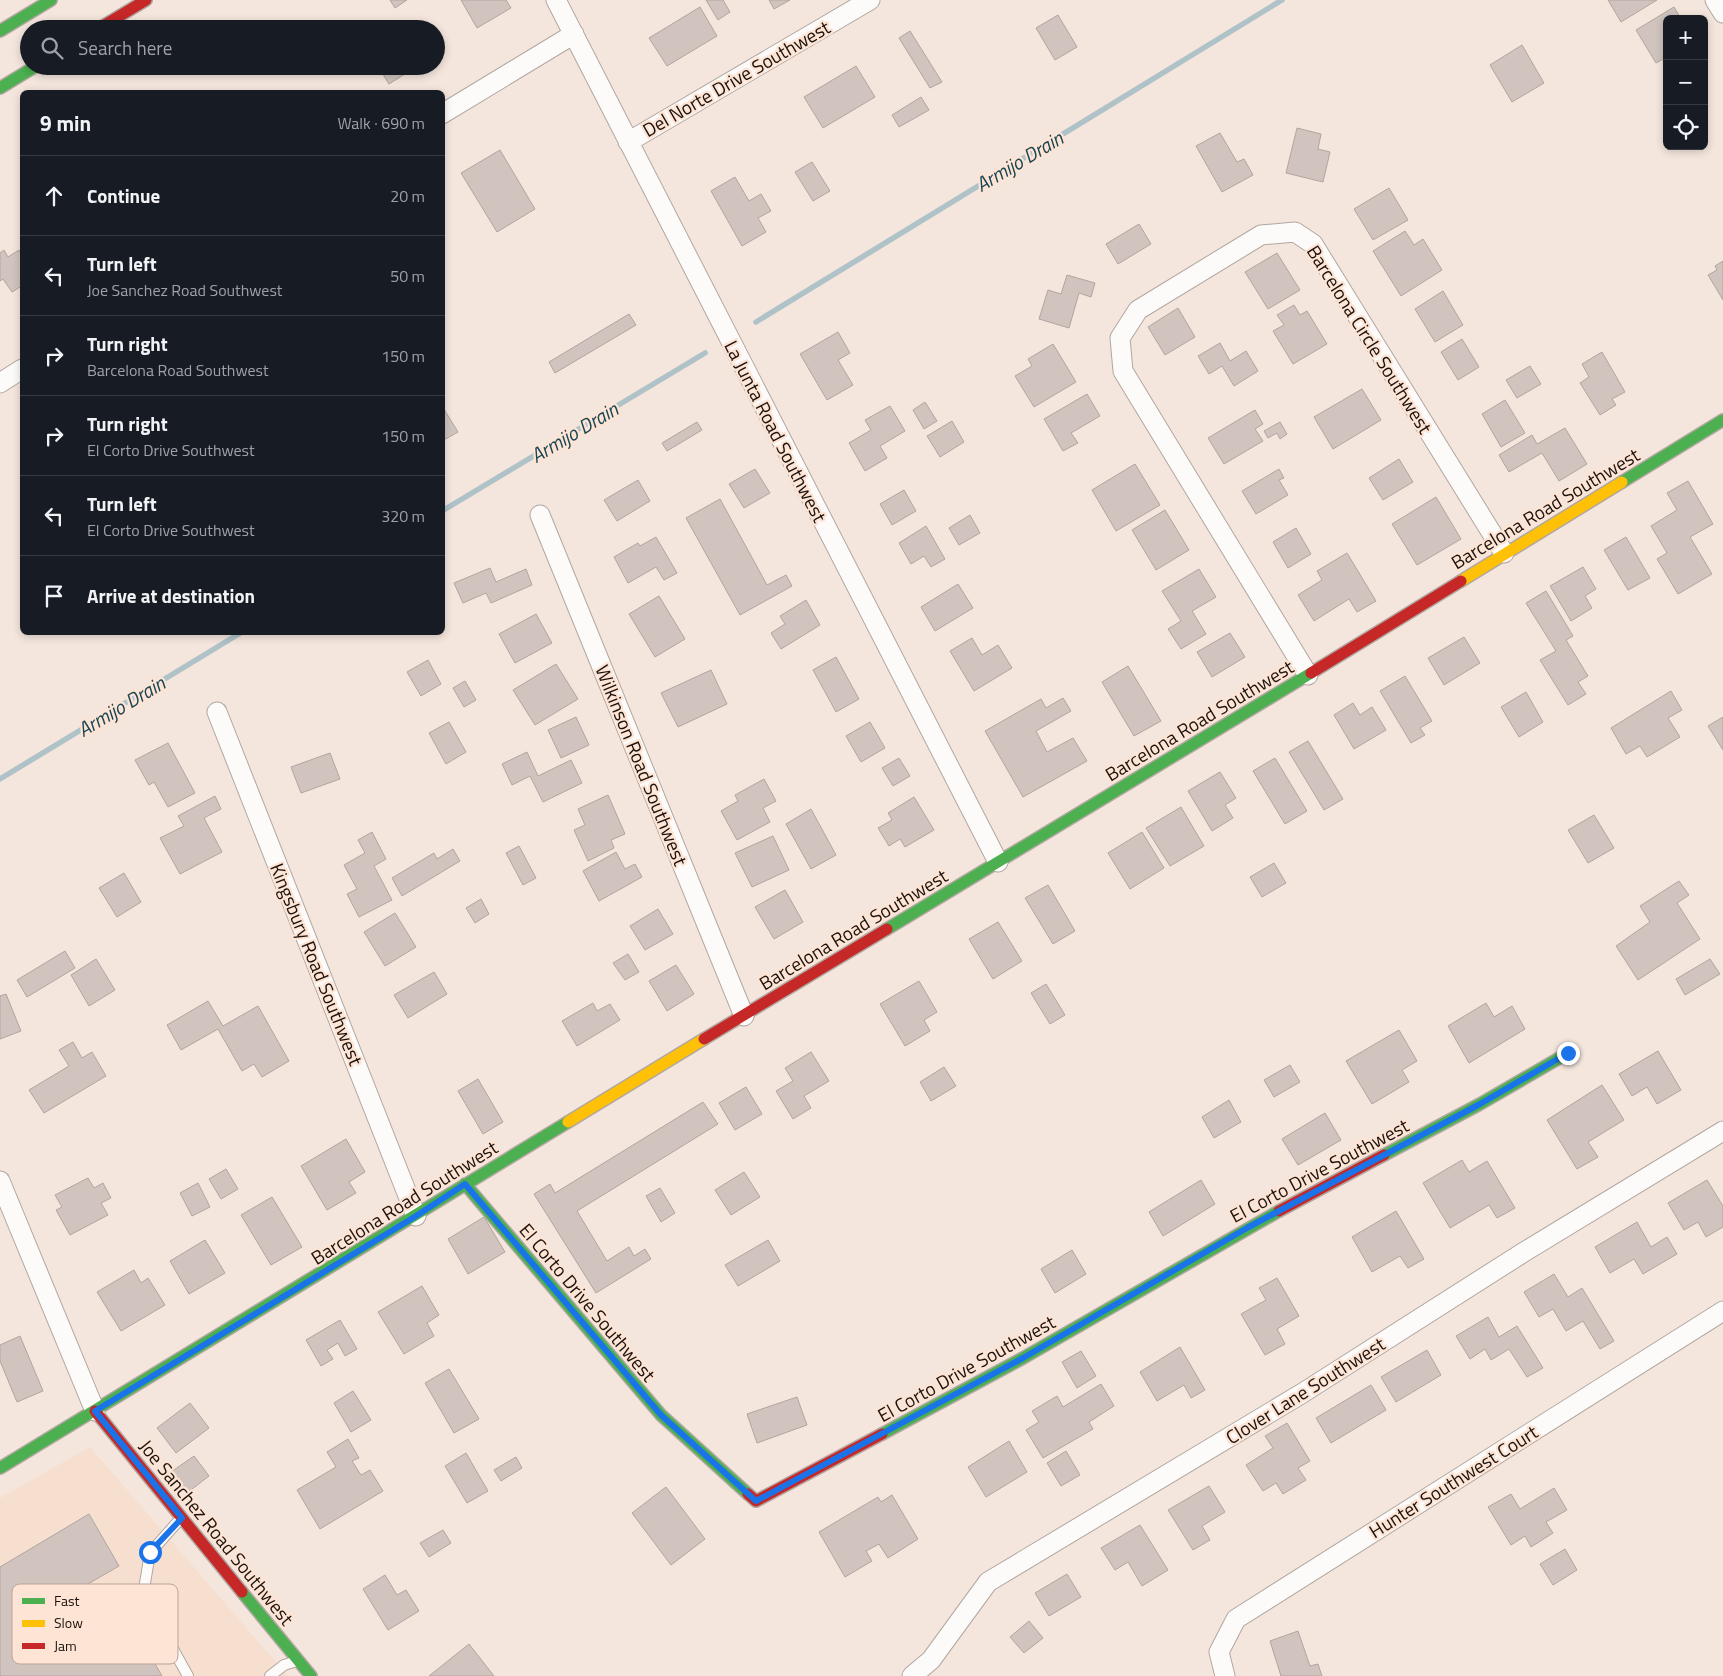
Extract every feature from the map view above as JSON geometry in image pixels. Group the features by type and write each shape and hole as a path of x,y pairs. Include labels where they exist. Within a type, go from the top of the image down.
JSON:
{"street":[{"path":"0,31 51,0"},
{"path":"113,20 146,0"},
{"name":"La Junta Road Southwest","path":"556,0 998,862"},
{"name":"Del Norte Drive Southwest","path":"628,142 870,0"},
{"path":"1715,0 1723,13"},
{"path":"445,112 574,34"},
{"path":"0,88 21,75"},
{"name":"Barcelona Circle Southwest","path":"1308,675 1123,372 1120,338 1138,310 1262,235 1295,232 1314,244 1504,553"},
{"path":"0,383 20,370"},
{"name":"Barcelona Road Southwest","path":"0,1468 416,1216 465,1184 1308,675 1723,420"},
{"name":"Wilkinson Road Southwest","path":"540,515 744,1016"},
{"name":"Kingsbury Road Southwest","path":"217,712 416,1216"},
{"name":"El Corto Drive Southwest","path":"465,1184 661,1415 756,1501 1023,1358 1247,1228 1480,1104 1568,1053"},
{"name":"Clover Lane Southwest","path":"912,1676 932,1660 988,1582 1301,1394 1524,1252 1723,1131"},
{"path":"0,1181 95,1411"},
{"name":"Hunter Southwest Court","path":"1225,1676 1219,1652 1236,1619 1723,1311"},
{"name":"Joe Sanchez Road Southwest","path":"95,1411 311,1676"}],"lane":[{"path":"145,1584 150,1552 182,1518"},
{"path":"178,1658 188,1676"},
{"path":"270,1676 284,1665 299,1661"}],"shaded area":[{"path":"90,1447 288,1676 0,1676 0,1498"}],"building":[{"path":"390,0 407,0 395,8"},
{"path":"461,0 506,0 511,8 477,28"},
{"path":"706,0 723,0 730,12 718,20"},
{"path":"769,0 790,0 774,9"},
{"path":"1608,0 1657,0 1621,22"},
{"path":"700,7 717,36 667,66 649,38"},
{"path":"1674,7 1679,15 1663,15 1663,59 1656,63 1636,30"},
{"path":"1058,15 1077,47 1055,60 1036,28"},
{"path":"910,31 942,82 930,88 899,38"},
{"path":"1522,45 1544,83 1512,102 1490,65"},
{"path":"856,66 875,97 823,128 804,97"},
{"path":"384,75 403,75 389,84"},
{"path":"921,97 929,110 899,127 892,115"},
{"path":"1297,128 1321,134 1318,149 1330,152 1323,182 1286,173"},
{"path":"1220,133 1237,162 1244,159 1253,175 1222,192 1196,146"},
{"path":"500,150 535,209 497,232 461,173"},
{"path":"812,162 830,191 813,201 795,172"},
{"path":"735,177 749,201 761,194 771,211 758,218 766,232 742,246 711,191"},
{"path":"1389,188 1408,220 1373,240 1354,209"},
{"path":"1139,224 1151,244 1118,264 1106,244"},
{"path":"1405,231 1414,245 1423,239 1442,270 1401,296 1373,251"},
{"path":"4,250 8,257 19,250 20,252 20,287 12,292 3,279 0,281 0,253"},
{"path":"1277,253 1300,290 1268,309 1245,272"},
{"path":"1723,261 1723,300 1708,275 1717,270 1715,266"},
{"path":"1067,275 1095,283 1091,297 1079,293 1069,328 1039,319 1048,290 1061,294"},
{"path":"1443,291 1463,325 1435,342 1415,309"},
{"path":"1294,305 1300,315 1307,311 1327,344 1293,364 1273,331 1284,325 1277,315"},
{"path":"1178,308 1195,337 1165,355 1148,327"},
{"path":"629,314 636,325 555,373 549,362"},
{"path":"838,332 850,353 838,360 853,385 827,400 800,354"},
{"path":"1462,339 1479,367 1458,380 1441,352"},
{"path":"1220,343 1230,361 1246,351 1258,371 1234,386 1222,366 1209,374 1198,356"},
{"path":"1053,344 1076,382 1034,407 1015,376 1032,366 1028,359"},
{"path":"1602,352 1625,392 1612,399 1616,405 1600,415 1580,383 1589,377 1582,364"},
{"path":"1530,366 1541,384 1517,398 1506,380"},
{"path":"1362,389 1381,420 1333,449 1314,417"},
{"path":"1087,394 1100,416 1071,433 1078,443 1063,451 1044,419"},
{"path":"1505,400 1525,433 1501,447 1482,414"},
{"path":"925,402 937,421 924,429 913,410"},
{"path":"890,406 905,431 880,446 887,458 865,471 849,443 871,430 865,420"},
{"path":"1255,410 1263,424 1255,429 1263,441 1224,464 1208,438"},
{"path":"445,411 458,432 445,439"},
{"path":"952,421 964,442 940,457 927,436"},
{"path":"697,422 702,430 667,451 662,443"},
{"path":"1280,422 1287,434 1280,439 1277,433 1268,438 1264,431"},
{"path":"1565,428 1587,464 1559,481 1542,453 1509,472 1499,455 1532,435 1537,444"},
{"path":"1399,459 1413,482 1383,500 1369,478"},
{"path":"1135,464 1160,505 1116,531 1092,490"},
{"path":"755,469 770,493 744,508 729,484"},
{"path":"1279,469 1284,478 1279,480 1288,495 1256,514 1242,491"},
{"path":"638,480 650,501 617,521 604,500"},
{"path":"1688,481 1713,524 1690,537 1712,574 1678,594 1657,559 1667,553 1651,526 1677,510 1667,493"},
{"path":"904,490 916,511 892,525 880,504"},
{"path":"1436,497 1461,539 1417,565 1392,524"},
{"path":"720,499 767,585 786,575 792,586 740,615 686,518"},
{"path":"1165,510 1189,550 1156,570 1132,530"},
{"path":"970,515 980,533 959,545 949,528"},
{"path":"926,526 945,559 931,567 924,556 911,564 899,543"},
{"path":"1296,528 1311,554 1288,568 1273,542"},
{"path":"656,537 677,573 664,580 656,567 628,583 614,557 638,543 640,546"},
{"path":"1626,537 1650,578 1628,590 1604,550"},
{"path":"1347,553 1376,601 1357,612 1349,599 1314,621 1298,595 1322,580 1317,571"},
{"path":"1583,567 1596,589 1585,596 1592,608 1571,621 1550,586"},
{"path":"490,568 496,582 526,569 532,585 491,603 486,593 463,603 454,583"},
{"path":"1199,569 1216,597 1192,611 1206,634 1181,649 1168,629 1181,621 1162,591"},
{"path":"958,584 973,608 935,631 921,607"},
{"path":"1546,591 1573,636 1566,640 1588,676 1578,682 1586,694 1568,705 1540,660 1556,651 1526,603"},
{"path":"659,596 685,639 655,657 629,614"},
{"path":"806,600 820,625 781,649 771,633 785,624 780,616"},
{"path":"536,614 552,643 515,663 499,634"},
{"path":"1230,633 1245,657 1212,677 1197,652"},
{"path":"1464,637 1480,663 1444,685 1428,658"},
{"path":"972,638 982,655 998,645 1012,668 974,691 950,651"},
{"path":"836,657 859,699 836,712 813,670"},
{"path":"428,660 441,684 421,696 407,672"},
{"path":"556,664 578,699 535,725 513,690"},
{"path":"1128,666 1161,721 1134,736 1102,682"},
{"path":"711,670 727,704 678,727 661,693"},
{"path":"1405,676 1432,721 1420,728 1425,735 1411,743 1380,691"},
{"path":"465,681 476,700 464,707 453,688"},
{"path":"1671,691 1682,710 1668,718 1680,737 1647,757 1640,746 1626,754 1611,728"},
{"path":"1526,692 1543,722 1519,737 1501,707"},
{"path":"1063,698 1071,711 1036,731 1047,752 1073,738 1087,761 1023,797 985,731 1041,699 1046,708"},
{"path":"1353,703 1360,715 1372,707 1386,730 1354,749 1334,715"},
{"path":"576,717 589,745 561,758 548,730"},
{"path":"1723,717 1723,750 1708,726"},
{"path":"449,722 466,752 446,764 429,733"},
{"path":"870,722 885,748 861,762 846,736"},
{"path":"1308,741 1343,799 1324,810 1289,752"},
{"path":"168,743 195,793 168,807 154,782 149,785 135,760"},
{"path":"527,752 538,776 571,760 582,783 543,802 530,776 512,785 502,764"},
{"path":"330,753 340,779 301,793 291,767"},
{"path":"899,758 910,776 893,786 882,768"},
{"path":"1275,758 1307,811 1285,824 1253,771"},
{"path":"1220,772 1236,798 1225,805 1233,818 1212,831 1188,791"},
{"path":"764,779 776,801 763,808 770,822 737,840 721,811 738,801 735,795"},
{"path":"608,795 625,834 611,840 614,848 588,861 574,830 585,825 578,809"},
{"path":"215,796 221,809 204,818 222,852 180,874 160,838 184,826 178,816"},
{"path":"914,797 934,830 905,847 900,839 889,846 878,828 892,820 888,813"},
{"path":"1181,807 1204,846 1170,866 1146,828"},
{"path":"811,809 836,855 811,869 786,824"},
{"path":"1594,815 1614,848 1588,863 1568,830"},
{"path":"372,832 386,859 374,866 392,900 359,917 347,894 357,889 344,865 365,853 358,840"},
{"path":"1142,832 1164,868 1130,889 1108,853"},
{"path":"773,836 789,870 752,887 735,853"},
{"path":"519,846 536,878 523,885 506,853"},
{"path":"453,849 460,861 402,896 392,878 434,853 437,859"},
{"path":"616,852 625,869 635,864 642,877 599,901 583,871"},
{"path":"1274,863 1286,883 1262,897 1250,877"},
{"path":"124,873 141,902 117,917 99,888"},
{"path":"1679,881 1689,895 1677,903 1700,939 1638,980 1616,946 1650,922 1640,906"},
{"path":"1048,885 1075,931 1053,944 1025,898"},
{"path":"785,890 803,922 774,939 755,907"},
{"path":"481,899 489,914 475,923 466,908"},
{"path":"658,909 673,934 645,950 630,926"},
{"path":"395,913 416,947 385,966 364,932"},
{"path":"998,922 1022,961 993,979 969,939"},
{"path":"65,951 75,968 27,997 17,980"},
{"path":"628,954 639,972 625,980 613,963"},
{"path":"96,959 115,990 89,1006 71,975"},
{"path":"1710,959 1720,974 1685,995 1676,979"},
{"path":"676,965 694,994 667,1011 649,981"},
{"path":"434,972 447,994 408,1018 394,995"},
{"path":"919,981 937,1012 924,1020 930,1031 905,1046 880,1004"},
{"path":"1046,984 1065,1015 1050,1024 1031,993"},
{"path":"6,994 21,1031 0,1039 0,996"},
{"path":"208,1001 223,1026 258,1006 289,1061 262,1077 254,1064 242,1071 218,1029 181,1050 167,1025"},
{"path":"593,1003 597,1011 610,1004 620,1020 577,1046 562,1021"},
{"path":"1486,1003 1494,1017 1512,1006 1525,1029 1469,1063 1448,1026"},
{"path":"1399,1030 1417,1061 1402,1070 1409,1082 1372,1104 1346,1061"},
{"path":"73,1042 82,1058 92,1052 106,1076 44,1113 29,1090 69,1066 59,1050"},
{"path":"1658,1051 1681,1090 1657,1104 1647,1087 1632,1096 1619,1074"},
{"path":"811,1052 829,1081 804,1096 811,1108 793,1119 776,1091 793,1081 785,1068"},
{"path":"1290,1065 1300,1082 1274,1097 1264,1080"},
{"path":"944,1067 956,1086 931,1101 920,1082"},
{"path":"478,1079 503,1122 483,1134 458,1091"},
{"path":"1602,1085 1624,1120 1588,1142 1598,1157 1577,1169 1547,1120"},
{"path":"746,1087 762,1114 735,1130 719,1103"},
{"path":"1229,1100 1241,1122 1214,1138 1202,1117"},
{"path":"703,1102 718,1124 577,1211 607,1261 629,1247 634,1256 645,1249 651,1259 596,1293 534,1194 550,1184 555,1193"},
{"path":"1325,1113 1341,1140 1298,1165 1282,1139"},
{"path":"346,1139 365,1172 349,1182 356,1193 327,1210 301,1166"},
{"path":"1462,1160 1469,1172 1487,1161 1515,1208 1497,1218 1489,1205 1450,1228 1423,1183"},
{"path":"226,1169 238,1189 221,1199 209,1179"},
{"path":"744,1172 760,1197 731,1215 715,1190"},
{"path":"88,1178 94,1188 103,1183 111,1198 101,1203 108,1215 70,1235 56,1210 62,1207 55,1195"},
{"path":"1201,1180 1215,1204 1163,1236 1149,1212"},
{"path":"1707,1180 1723,1206 1723,1227 1706,1237 1698,1222 1684,1230 1668,1203"},
{"path":"198,1183 210,1207 192,1216 180,1193"},
{"path":"660,1188 675,1213 661,1222 646,1196"},
{"path":"272,1197 302,1247 271,1265 241,1215"},
{"path":"1396,1211 1424,1259 1408,1268 1400,1256 1372,1272 1352,1237"},
{"path":"484,1217 505,1252 468,1274 448,1239"},
{"path":"1637,1222 1651,1247 1667,1237 1677,1254 1643,1274 1634,1259 1610,1273 1595,1247"},
{"path":"205,1240 225,1273 189,1294 170,1261"},
{"path":"768,1240 780,1261 738,1286 725,1265"},
{"path":"1072,1250 1086,1274 1055,1293 1041,1269"},
{"path":"134,1270 141,1283 148,1278 165,1305 121,1331 97,1292"},
{"path":"1554,1274 1568,1297 1582,1288 1614,1341 1600,1349 1583,1321 1566,1331 1553,1309 1539,1317 1524,1292"},
{"path":"1277,1278 1299,1316 1277,1329 1285,1344 1265,1355 1241,1314 1266,1300 1259,1288"},
{"path":"422,1286 439,1315 427,1323 434,1336 404,1354 378,1312"},
{"path":"1488,1317 1499,1337 1517,1326 1543,1368 1527,1377 1509,1349 1491,1360 1485,1349 1470,1359 1456,1336"},
{"path":"340,1320 357,1349 345,1356 338,1343 327,1350 333,1359 321,1366 306,1340"},
{"path":"20,1336 43,1391 17,1402 0,1361 0,1345"},
{"path":"1180,1347 1205,1390 1191,1398 1184,1385 1157,1401 1140,1372"},
{"path":"1427,1350 1441,1375 1396,1402 1381,1377"},
{"path":"1081,1351 1096,1376 1077,1388 1062,1362"},
{"path":"449,1369 479,1419 454,1433 425,1383"},
{"path":"1101,1384 1114,1406 1089,1422 1093,1429 1043,1458 1026,1430 1039,1422 1032,1411 1057,1396 1063,1407"},
{"path":"1371,1385 1386,1410 1331,1443 1316,1418"},
{"path":"353,1391 371,1420 351,1432 334,1403"},
{"path":"797,1397 807,1425 757,1443 747,1414"},
{"path":"190,1403 209,1428 176,1453 157,1428"},
{"path":"1287,1423 1310,1461 1298,1468 1306,1480 1283,1494 1276,1483 1263,1491 1246,1465 1273,1448 1265,1436"},
{"path":"348,1439 359,1458 352,1461 361,1475 370,1470 383,1491 320,1529 297,1490 336,1467 327,1452"},
{"path":"1009,1441 1027,1472 986,1497 968,1467"},
{"path":"1066,1451 1080,1475 1061,1486 1047,1463"},
{"path":"466,1453 488,1491 467,1503 445,1466"},
{"path":"194,1456 209,1476 187,1493 171,1472"},
{"path":"516,1457 522,1468 501,1481 494,1470"},
{"path":"1209,1486 1225,1512 1202,1526 1210,1540 1193,1550 1168,1510"},
{"path":"666,1487 705,1539 671,1565 632,1513"},
{"path":"1554,1488 1567,1510 1546,1522 1553,1533 1531,1547 1525,1536 1511,1545 1488,1507 1511,1494 1520,1509"},
{"path":"892,1495 918,1539 888,1558 879,1544 866,1551 872,1561 845,1577 819,1532 878,1497 881,1502"},
{"path":"89,1514 119,1566 88,1584 12,1584 12,1664 155,1664 162,1676 0,1676 0,1567"},
{"path":"1140,1525 1168,1570 1142,1586 1128,1562 1115,1570 1101,1548"},
{"path":"443,1530 451,1543 429,1557 420,1543"},
{"path":"1565,1549 1577,1570 1553,1585 1540,1564"},
{"path":"1067,1574 1081,1597 1049,1616 1035,1593"},
{"path":"385,1575 397,1595 406,1590 419,1611 388,1630 363,1589"},
{"path":"1029,1621 1043,1638 1024,1653 1010,1637"},
{"path":"1298,1631 1310,1666 1318,1664 1322,1676 1281,1676 1270,1641"},
{"path":"469,1644 494,1676 429,1676"}],"waterway":[{"name":"Armijo Drain","path":"756,322 1282,0"},
{"name":"Armijo Drain","path":"445,509 705,353"},
{"name":"Armijo Drain","path":"0,779 237,635"}],"traffic: fast":[{"path":"0,31 51,0"},
{"path":"0,88 21,75"},
{"path":"1622,482 1723,420"},
{"path":"887,929 1311,673"},
{"path":"1384,1155 1480,1104 1568,1053"},
{"path":"0,1468 568,1122"},
{"path":"465,1184 661,1415 748,1494"},
{"path":"882,1434 1023,1358 1279,1211"},
{"path":"242,1592 311,1676"}],"traffic: slow":[{"path":"1461,581 1622,482"},
{"path":"568,1122 704,1039"}],"traffic: jam":[{"path":"113,20 146,0"},
{"path":"1311,673 1461,581"},
{"path":"704,1039 887,929"},
{"path":"1279,1211 1384,1155"},
{"path":"95,1411 242,1592"},
{"path":"748,1494 756,1501 882,1434"}],"route":[{"path":"150,1552 182,1518 95,1411 416,1216 465,1184 661,1415 756,1501 1023,1358 1247,1228 1480,1104 1568,1053"}]}
